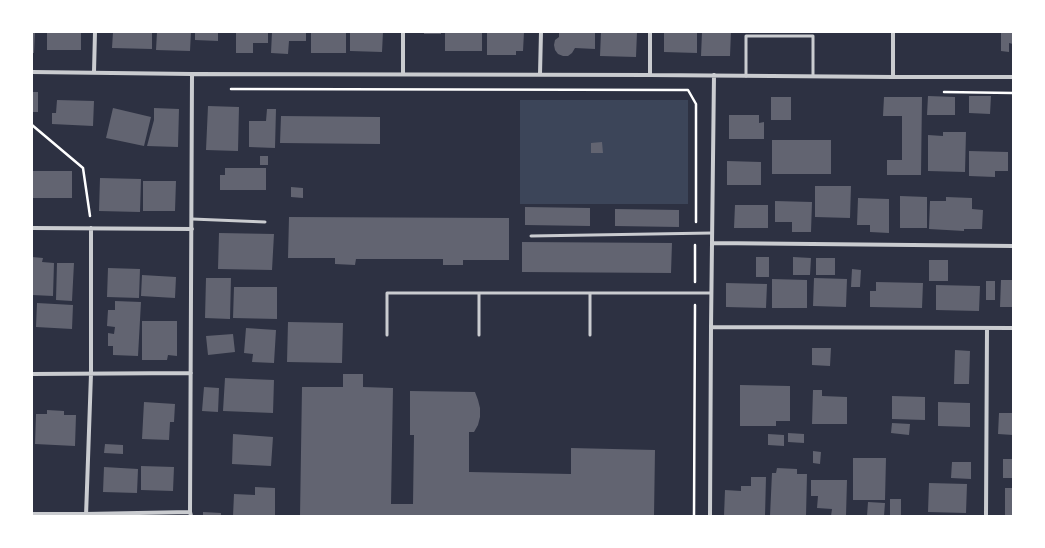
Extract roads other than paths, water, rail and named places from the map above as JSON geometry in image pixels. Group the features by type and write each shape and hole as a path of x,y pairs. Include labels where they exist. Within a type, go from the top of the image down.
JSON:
{"street":[{"path":"94,72 95,32"},
{"path":"403,32 403,74"},
{"path":"540,74 541,32"},
{"path":"650,32 650,75"},
{"path":"893,32 893,77"},
{"path":"32,72 1013,77"},
{"path":"32,514 191,514 192,74"},
{"path":"710,516 714,75"},
{"path":"32,228 192,228"},
{"path":"86,515 91,374 91,228"},
{"path":"712,243 1013,246"},
{"path":"711,327 1013,328"},
{"path":"986,516 987,328"},
{"path":"32,374 191,373"}],"lane":[{"path":"746,76 746,36 813,36 813,76"},
{"path":"192,219 264,222"},
{"path":"531,236 712,234"},
{"path":"387,335 387,293 712,293"},
{"path":"479,293 479,335"},
{"path":"590,293 590,335"}]}
